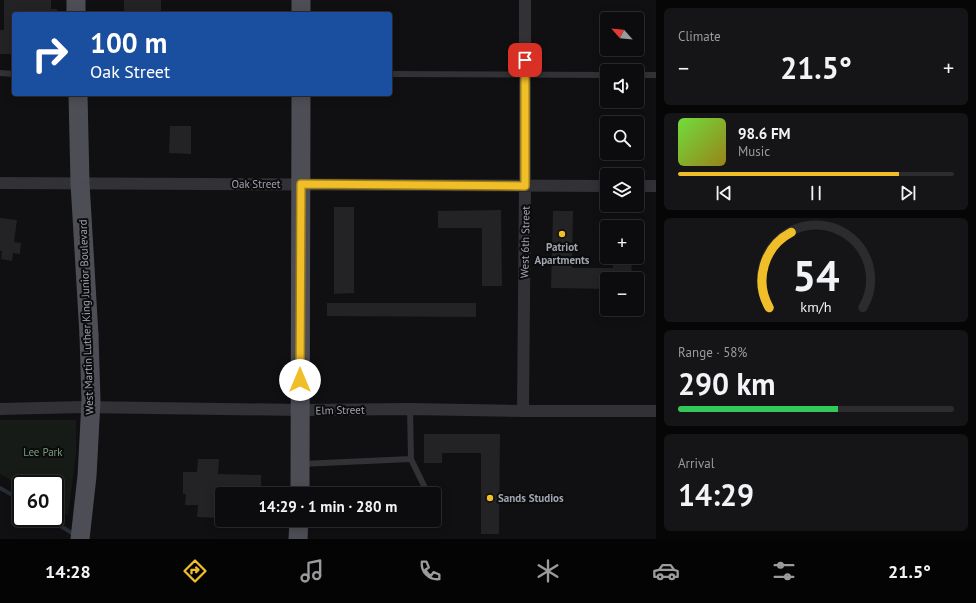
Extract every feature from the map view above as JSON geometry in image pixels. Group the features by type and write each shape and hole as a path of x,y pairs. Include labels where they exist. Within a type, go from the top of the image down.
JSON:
{"main road":[{"path":"76,0 76,12"},
{"path":"301,0 301,12"},
{"name":"West Martin Luther King Junior Boulevard","path":"78,96 80,183 89,336 90,408 87,476 80,539"},
{"path":"300,487 301,96"},
{"path":"298,539 299,527"}],"street":[{"name":"West 6th Street","path":"523,411 525,0"},
{"name":"Oak Street","path":"0,183 600,186"},
{"path":"644,186 656,186"},
{"name":"Elm Street","path":"0,409 83,407 300,410 410,409 656,411"}],"lane":[{"path":"0,73 12,74"},
{"path":"392,74 600,75"},
{"path":"644,75 656,75"},
{"path":"410,409 411,459 425,487"},
{"path":"300,464 411,459"}],"green space":[{"name":"Lee Park","path":"0,420 76,420 76,454 68,515 64,513 64,475 12,475 12,481 0,474"}],"building":[{"path":"4,0 51,0 51,9 57,9 57,12 12,12 12,54 0,54 0,30 4,30"},
{"path":"124,0 161,0 161,12 124,12"},
{"path":"170,126 191,126 191,154 169,153"},
{"path":"334,207 354,207 354,293 334,294"},
{"path":"501,210 502,286 482,286 482,228 438,228 438,211"},
{"name":"Patriot Apartments","path":"553,211 573,211 572,268 613,268 613,264 632,264 631,272 600,272 600,289 551,288"},
{"path":"0,218 17,220 14,242 21,243 20,254 13,253 12,261 1,259"},
{"path":"327,303 476,303 476,317 327,316"},
{"name":"Sands Studios","path":"424,434 500,434 499,534 481,534 481,453 442,453 442,463 424,463"},
{"path":"198,459 219,459 218,474 261,475 261,487 215,487 215,518 197,517 198,505 185,505 186,494 183,494 183,472 197,472"}],"waterway":[{"path":"0,488 12,495"},
{"path":"62,527 75,535"}],"place":[{"name":"Patriot Apartments","path":"562,234"},
{"name":"Sands Studios","path":"490,498"}],"route":[{"path":"300,380 301,184 525,186 525,60"}]}
